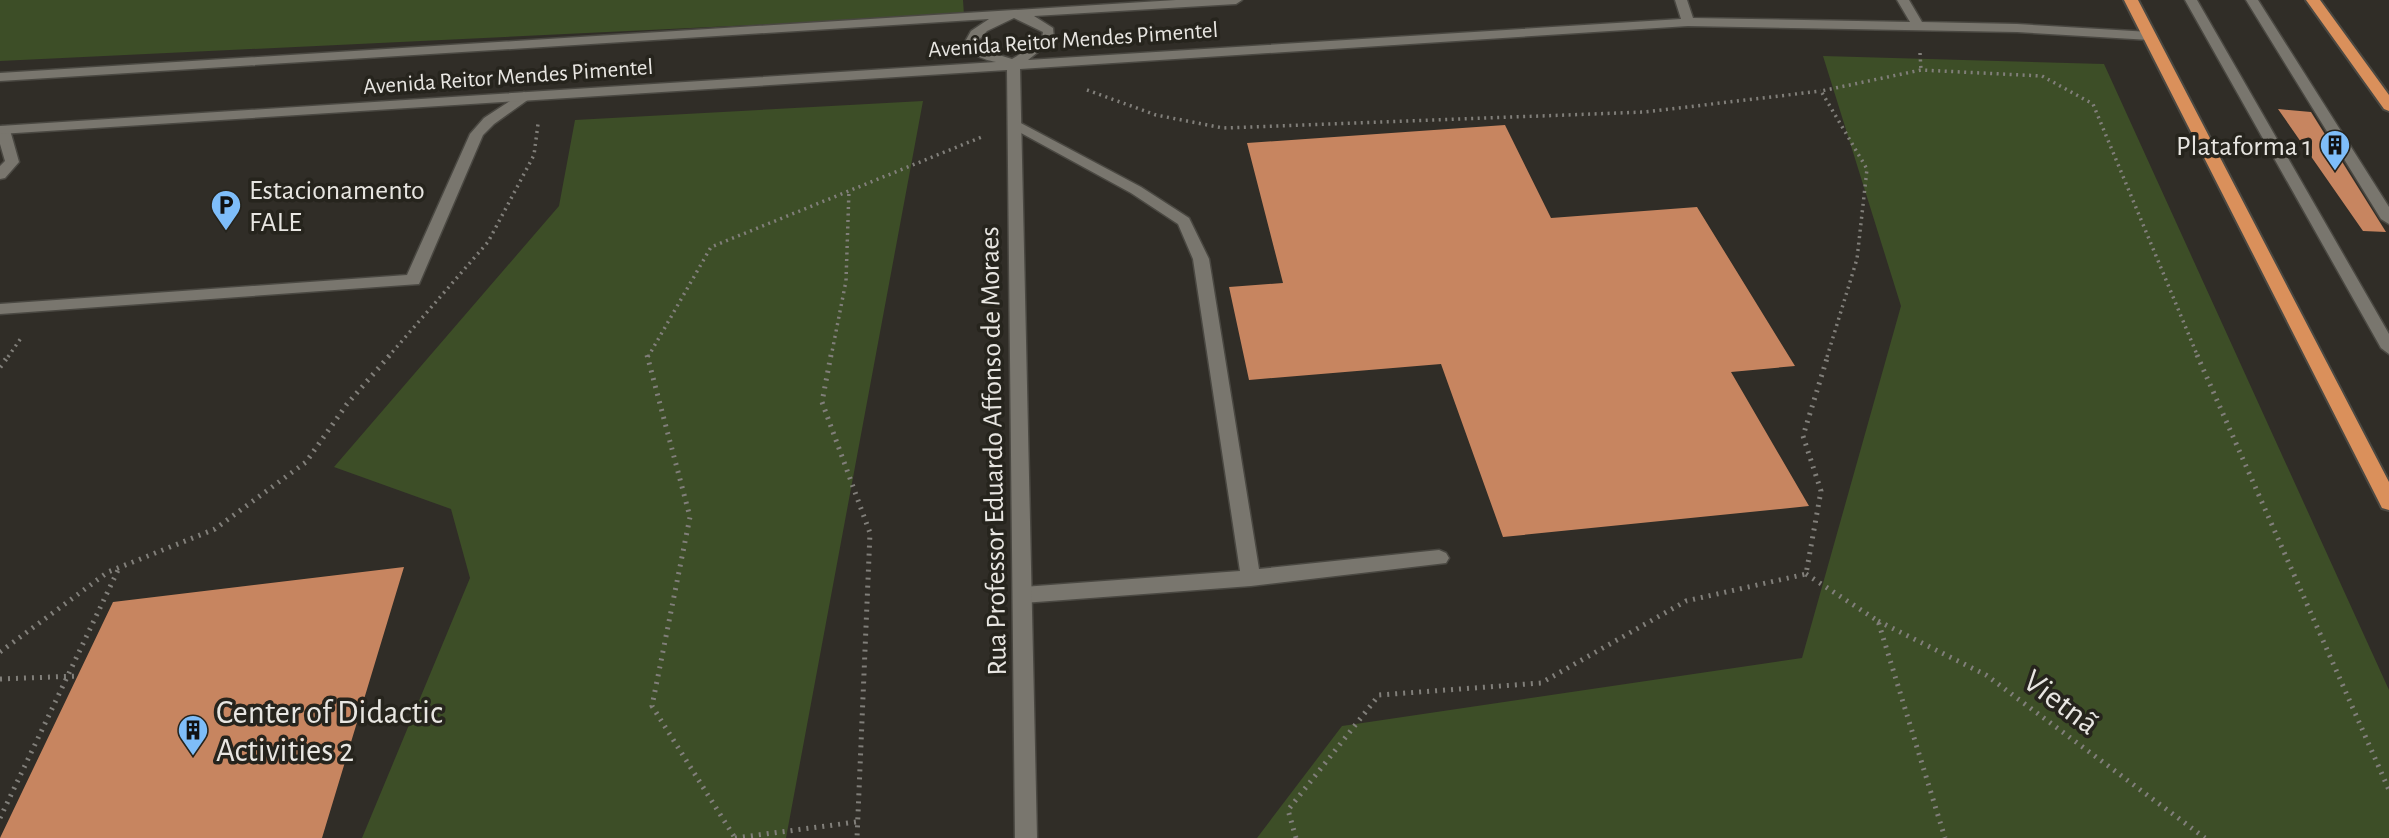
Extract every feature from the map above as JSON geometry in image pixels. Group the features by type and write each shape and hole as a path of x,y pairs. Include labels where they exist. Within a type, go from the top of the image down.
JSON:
{"highway":[{"path":"2132,0 2389,502"},
{"path":"2313,0 2389,105"}],"street":[{"name":"Avenida Reitor Mendes Pimentel","path":"0,77 1015,6 1236,0"},
{"path":"1681,0 1688,22"},
{"path":"1903,0 1918,26"},
{"path":"2191,0 2389,348"},
{"path":"2252,0 2389,219"},
{"path":"1015,6 1049,31 1048,39 1013,63 981,52 975,47 974,40 978,30 1015,6"},
{"name":"Avenida Reitor Mendes Pimentel","path":"1,130 1013,63 1688,22 2017,28 2150,36"},
{"name":"Rua Professor Eduardo Affonso de Moraes","path":"1013,63 1027,838"},
{"path":"0,309 413,280 477,134 489,121 524,96"},
{"path":"1015,124 1136,190 1184,221 1201,260 1251,578"},
{"path":"0,175 12,162 1,130"},
{"path":"1023,595 1251,578 1439,558"}],"path":[{"path":"1078,87 1156,115 1223,128 1645,112 1821,91 1921,69 2042,76 2093,104 2181,319 2389,790"},
{"path":"1296,838 1288,810 1379,695 1541,683 1686,601 1806,574 1821,491 1803,436 1857,259 1867,169 1821,91"},
{"path":"0,652 108,572 215,529 306,462 346,404 488,242 534,155 543,95"},
{"path":"856,822 735,838 652,706 690,517 647,354 711,247 1015,124"},
{"path":"849,190 846,281 822,402 870,533 857,838"},
{"path":"0,367 21,338 30,332"},
{"path":"0,818 120,568"},
{"name":"Vietnã","path":"1806,574 1878,621 1986,675 2205,838"},
{"path":"1878,621 1945,838"},
{"path":"0,679 78,676"}],"green space":[{"path":"0,0 963,0 964,15 0,61"},
{"path":"1823,56 2104,64 2389,690 2389,838 1257,838 1342,726 1802,658 1901,306"},
{"path":"923,101 786,838 362,838 470,578 451,509 334,467 559,206 575,120"}],"building":[{"name":"Plataforma 1","path":"2278,109 2311,112 2386,232 2363,231"},
{"path":"1505,125 1551,218 1697,207 1795,366 1731,372 1809,506 1503,537 1441,364 1249,380 1229,287 1283,283 1247,143"},
{"name":"Center of Didactic Activities 2","path":"404,567 322,838 0,838 113,602"}],"place":[{"name":"Plataforma 1","path":"2335,172"},
{"name":"Estacionamento FALE","path":"226,232"},
{"name":"Center of Didactic Activities 2","path":"193,757"}]}
